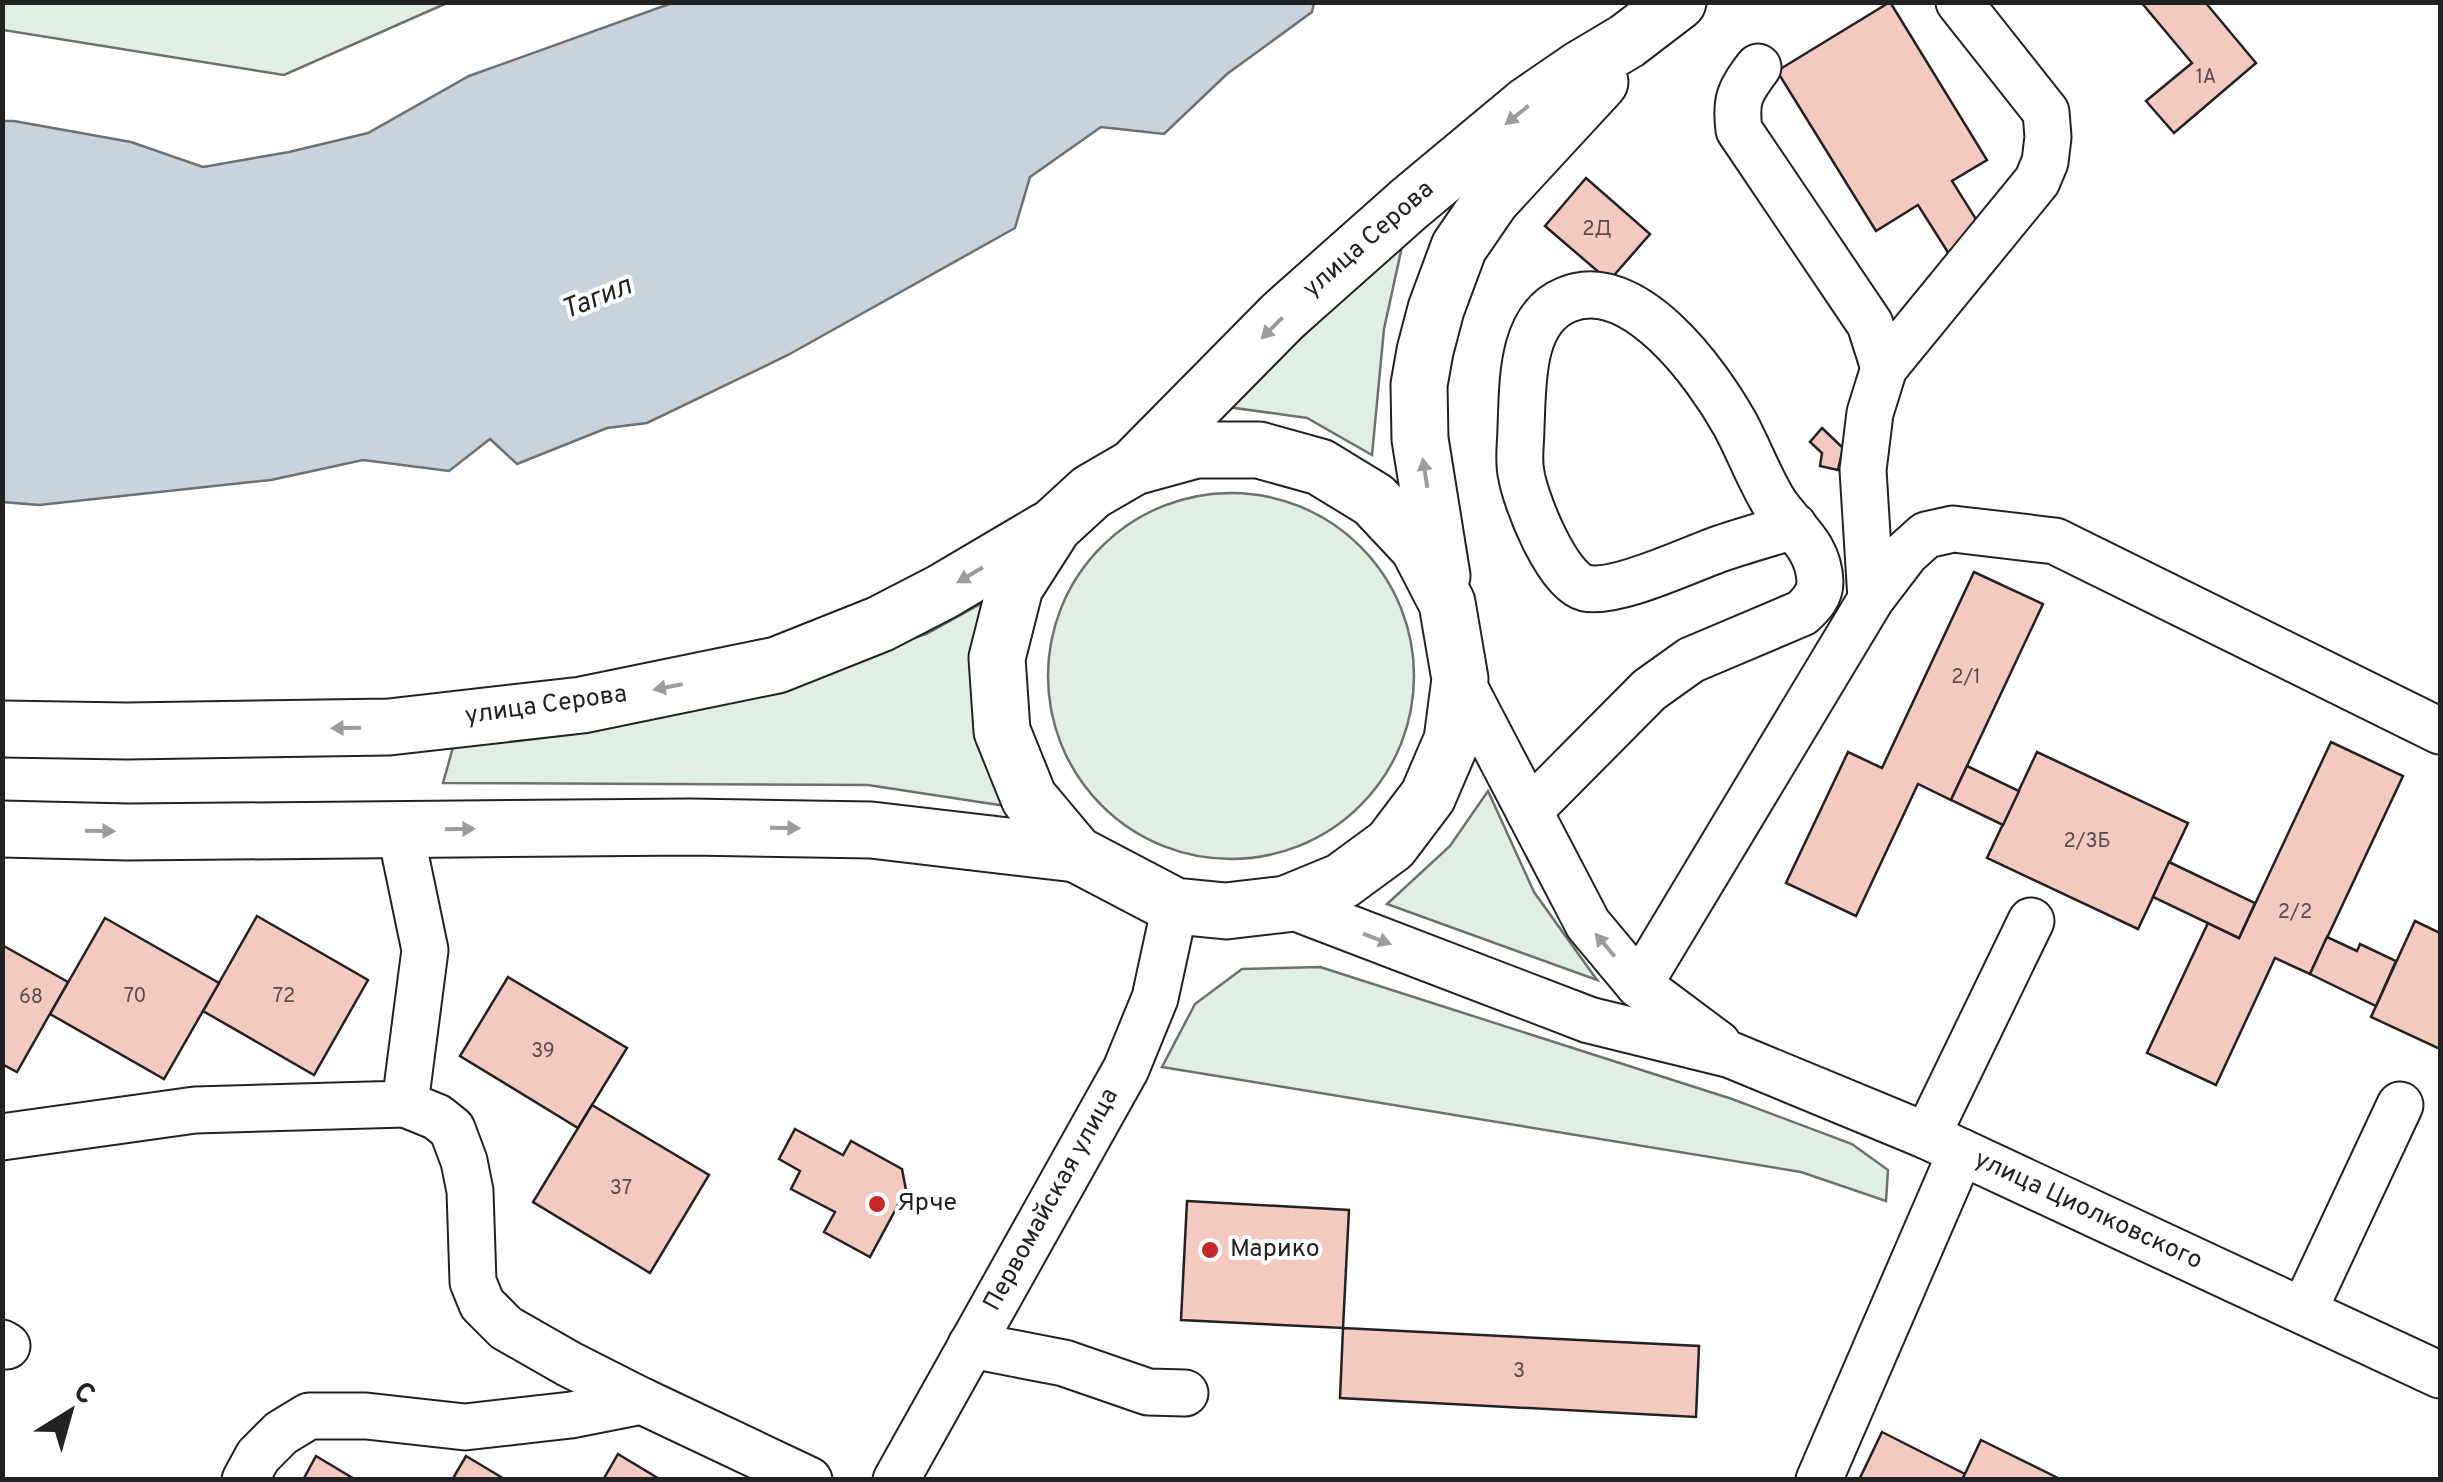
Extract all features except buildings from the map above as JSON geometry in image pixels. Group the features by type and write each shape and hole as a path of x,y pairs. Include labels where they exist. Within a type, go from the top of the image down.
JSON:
{"main road":[{"name":"улица Серова","path":"1134,467 1283,316 1408,204 1529,104 1678,2"},
{"name":"улица Серова","path":"1175,906 1226,911 1286,904 1342,881 1391,845 1428,796 1452,740 1460,680 1420,439 1419,385 1436,309 1459,247 1492,199 1606,76 1626,41"},
{"path":"1076,854 1028,798 1002,730 997,658 1015,587 1054,526 1091,492 1134,467 1196,450 1259,450 1320,467 1374,500 1418,546 1447,603"},
{"name":"улица Серова","path":"2,729 390,727 582,705 778,665 880,624 1054,526"},
{"path":"2,829 872,830 1076,854 1175,906"}],"street":[{"path":"1871,599 1863,470 1870,413 1884,368 2037,181 2045,162 2046,112 1959,2"},
{"path":"1758,67 1740,91 1736,109 1739,130 1870,324 1884,368"},
{"path":"1530,811 1649,690 1691,660 1802,613 1815,601 1820,585 1809,543 1773,501 1735,424 1702,372 1669,338 1629,304 1598,294 1569,298 1548,310 1530,344 1522,390 1520,472 1543,538 1561,569 1581,588 1603,589 1794,526"},
{"path":"1638,985 1871,599 1906,553 1926,535 1954,529 2056,541 2440,731"},
{"name":"улица Циолковского","path":"1460,680 1588,924 1638,985 1731,1054"},
{"path":"400,830 426,950 405,1104"},
{"name":"улица Циолковского","path":"1286,904 1589,1020 1731,1054 1944,1144 2440,1375"},
{"name":"Первомайская улица","path":"896,1480 1126,1069 1155,998 1175,906"},
{"path":"1819,1480 2031,921"},
{"path":"2,1137 196,1110 405,1104 437,1117 452,1129 470,1191 473,1282 482,1304 506,1328 642,1402 809,1480"},
{"path":"2304,1310 2400,1105"},
{"path":"971,1345 1064,1363 1148,1392 1185,1393"},
{"path":"245,1480 258,1456 280,1433 308,1416 366,1416 465,1427 642,1402"}],"green space":[{"path":"2,3 447,3 284,75 3,30"},
{"path":"1403,242 1384,329 1372,455 1307,418 1228,407"},
{"path":"1231,493 1267,496 1317,514 1347,534 1373,560 1400,606 1411,640 1411,712 1393,762 1373,792 1347,818 1301,845 1267,856 1231,859 1195,856 1145,838 1115,818 1089,792 1062,746 1051,712 1048,676 1051,640 1069,590 1089,560 1115,534 1161,507 1195,496"},
{"path":"986,601 1012,807 868,785 443,783 455,740 717,703 926,634"},
{"path":"1488,791 1534,892 1597,980 1387,904 1450,846"},
{"path":"1320,967 1732,1099 1852,1144 1888,1170 1886,1201 1801,1172 1162,1067 1195,1004 1242,969"}],"water":[{"name":"Тагил","path":"672,3 1314,3 1312,12 1227,74 1164,134 1101,127 1030,177 1015,228 788,355 647,423 607,428 517,464 490,439 449,471 363,460 271,480 39,505 3,502 3,121 131,142 203,167 368,133 469,76"}],"place":[{"name":"Ярче","path":"877,1204"},
{"name":"Марико","path":"1210,1250"}]}
